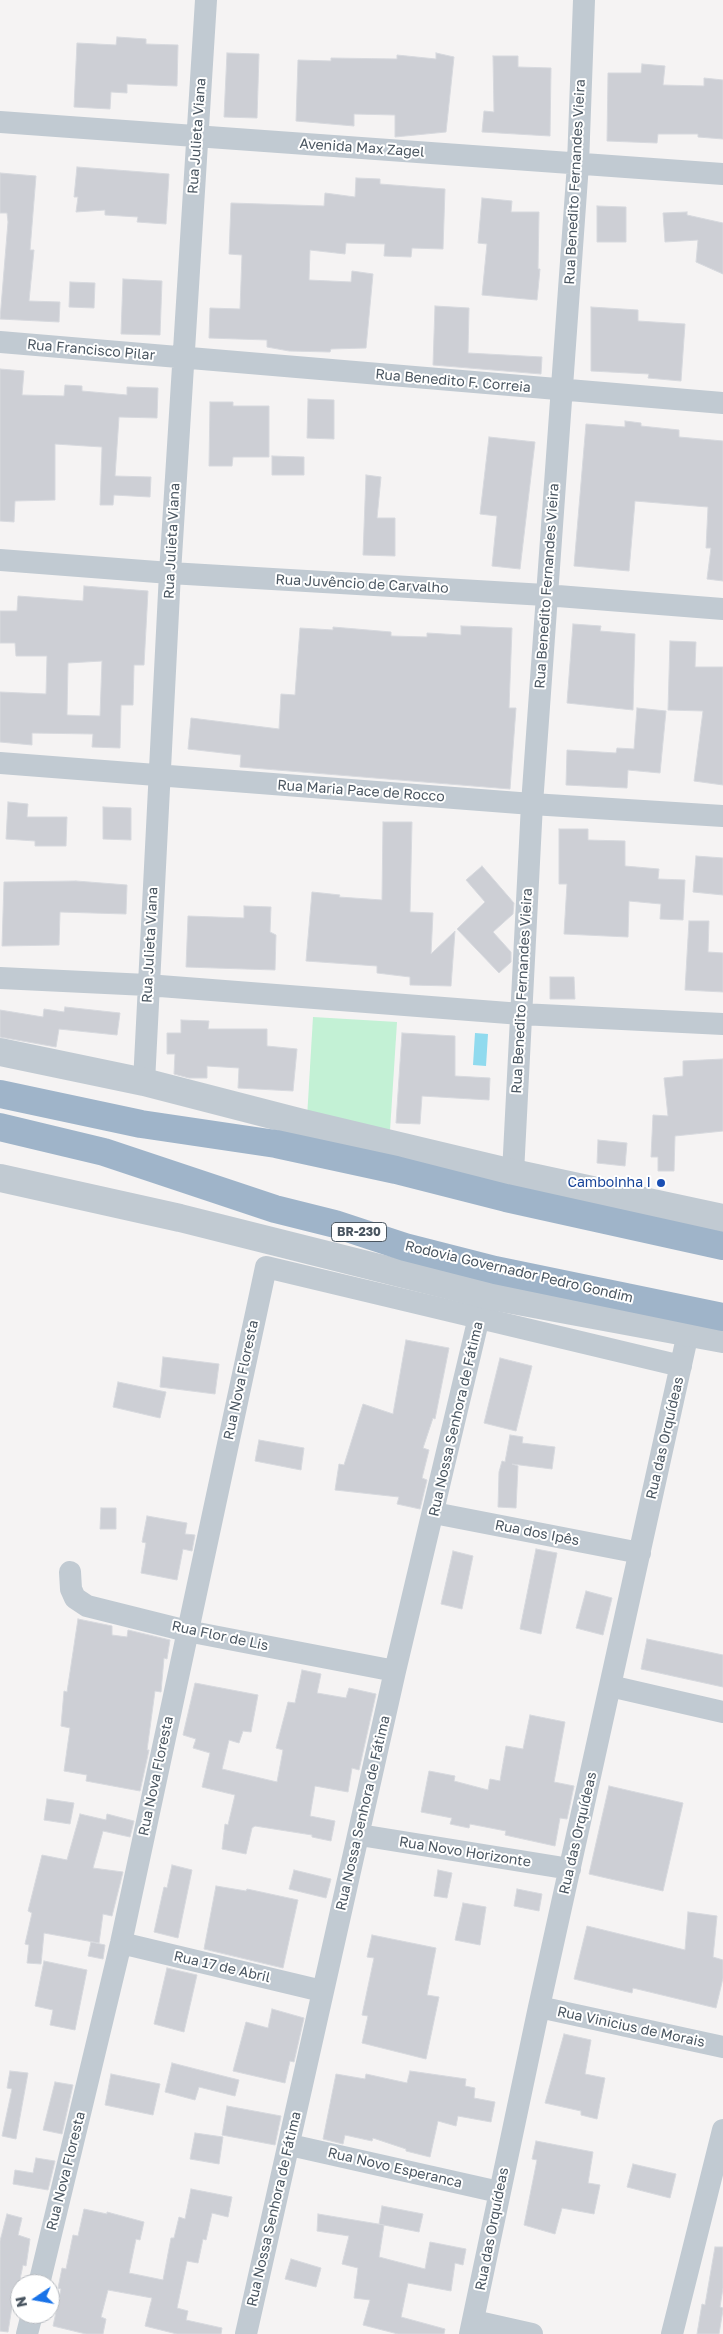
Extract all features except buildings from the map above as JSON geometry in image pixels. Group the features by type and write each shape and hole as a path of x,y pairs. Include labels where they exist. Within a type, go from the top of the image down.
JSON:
{"highway":[{"path":"0,1094 141,1124 276,1144 723,1246"},
{"name":"Rodovia Governador Pedro Gondim","path":"0,1127 104,1152 275,1209 335,1224 414,1249 495,1270 723,1317"}],"street":[{"name":"Rua Julieta Viana","path":"144,1082 147,985 170,573 206,0"},
{"name":"Rua Benedito Fernandes Vieira","path":"513,1173 545,595 578,164 584,0"},
{"name":"Avenida Max Zagel","path":"0,122 723,174"},
{"name":"Rua Francisco Pilar","path":"0,342 183,358"},
{"name":"Rua Benedito F. Correia","path":"183,358 723,403"},
{"name":"Rua Juvêncio de Carvalho","path":"0,560 170,573 545,595 723,610"},
{"name":"Rua Maria Pace de Rocco","path":"0,763 532,804 723,816"},
{"path":"0,978 147,985 521,1014 723,1024"},
{"path":"0,1052 144,1082 513,1173 723,1218"},
{"path":"0,1178 180,1218 681,1366"},
{"name":"Rua Nova Floresta","path":"41,2274 121,1943 266,1267 485,1307"},
{"path":"485,1307 723,1339"},
{"name":"Rua Nossa Senhora de Fátima","path":"246,2334 290,2145 322,1991 360,1835 395,1671 485,1307"},
{"name":"Rua das Orquídeas","path":"472,2328 539,2007 688,1333"},
{"name":"Rua dos Ipês","path":"434,1514 640,1552"},
{"name":"Rua Flor de Lis","path":"70,1572 71,1589 80,1603 187,1631 395,1671"},
{"path":"610,1686 723,1712"},
{"name":"Rua Novo Horizonte","path":"360,1835 570,1869"},
{"name":"Rua 17 de Abril","path":"121,1943 322,1991"},
{"name":"Rua Vinicius de Morais","path":"539,2007 723,2047"},
{"path":"672,2334 723,2130"},
{"name":"Rua Novo Esperanca","path":"290,2145 499,2192"},
{"path":"472,2328 532,2334"}],"green space":[{"path":"313,1017 397,1022 390,1131 307,1118"}],"water":[{"path":"475,1033 488,1034 486,1066 473,1065"}],"place":[{"name":"Camboinha I","path":"661,1183"}]}
